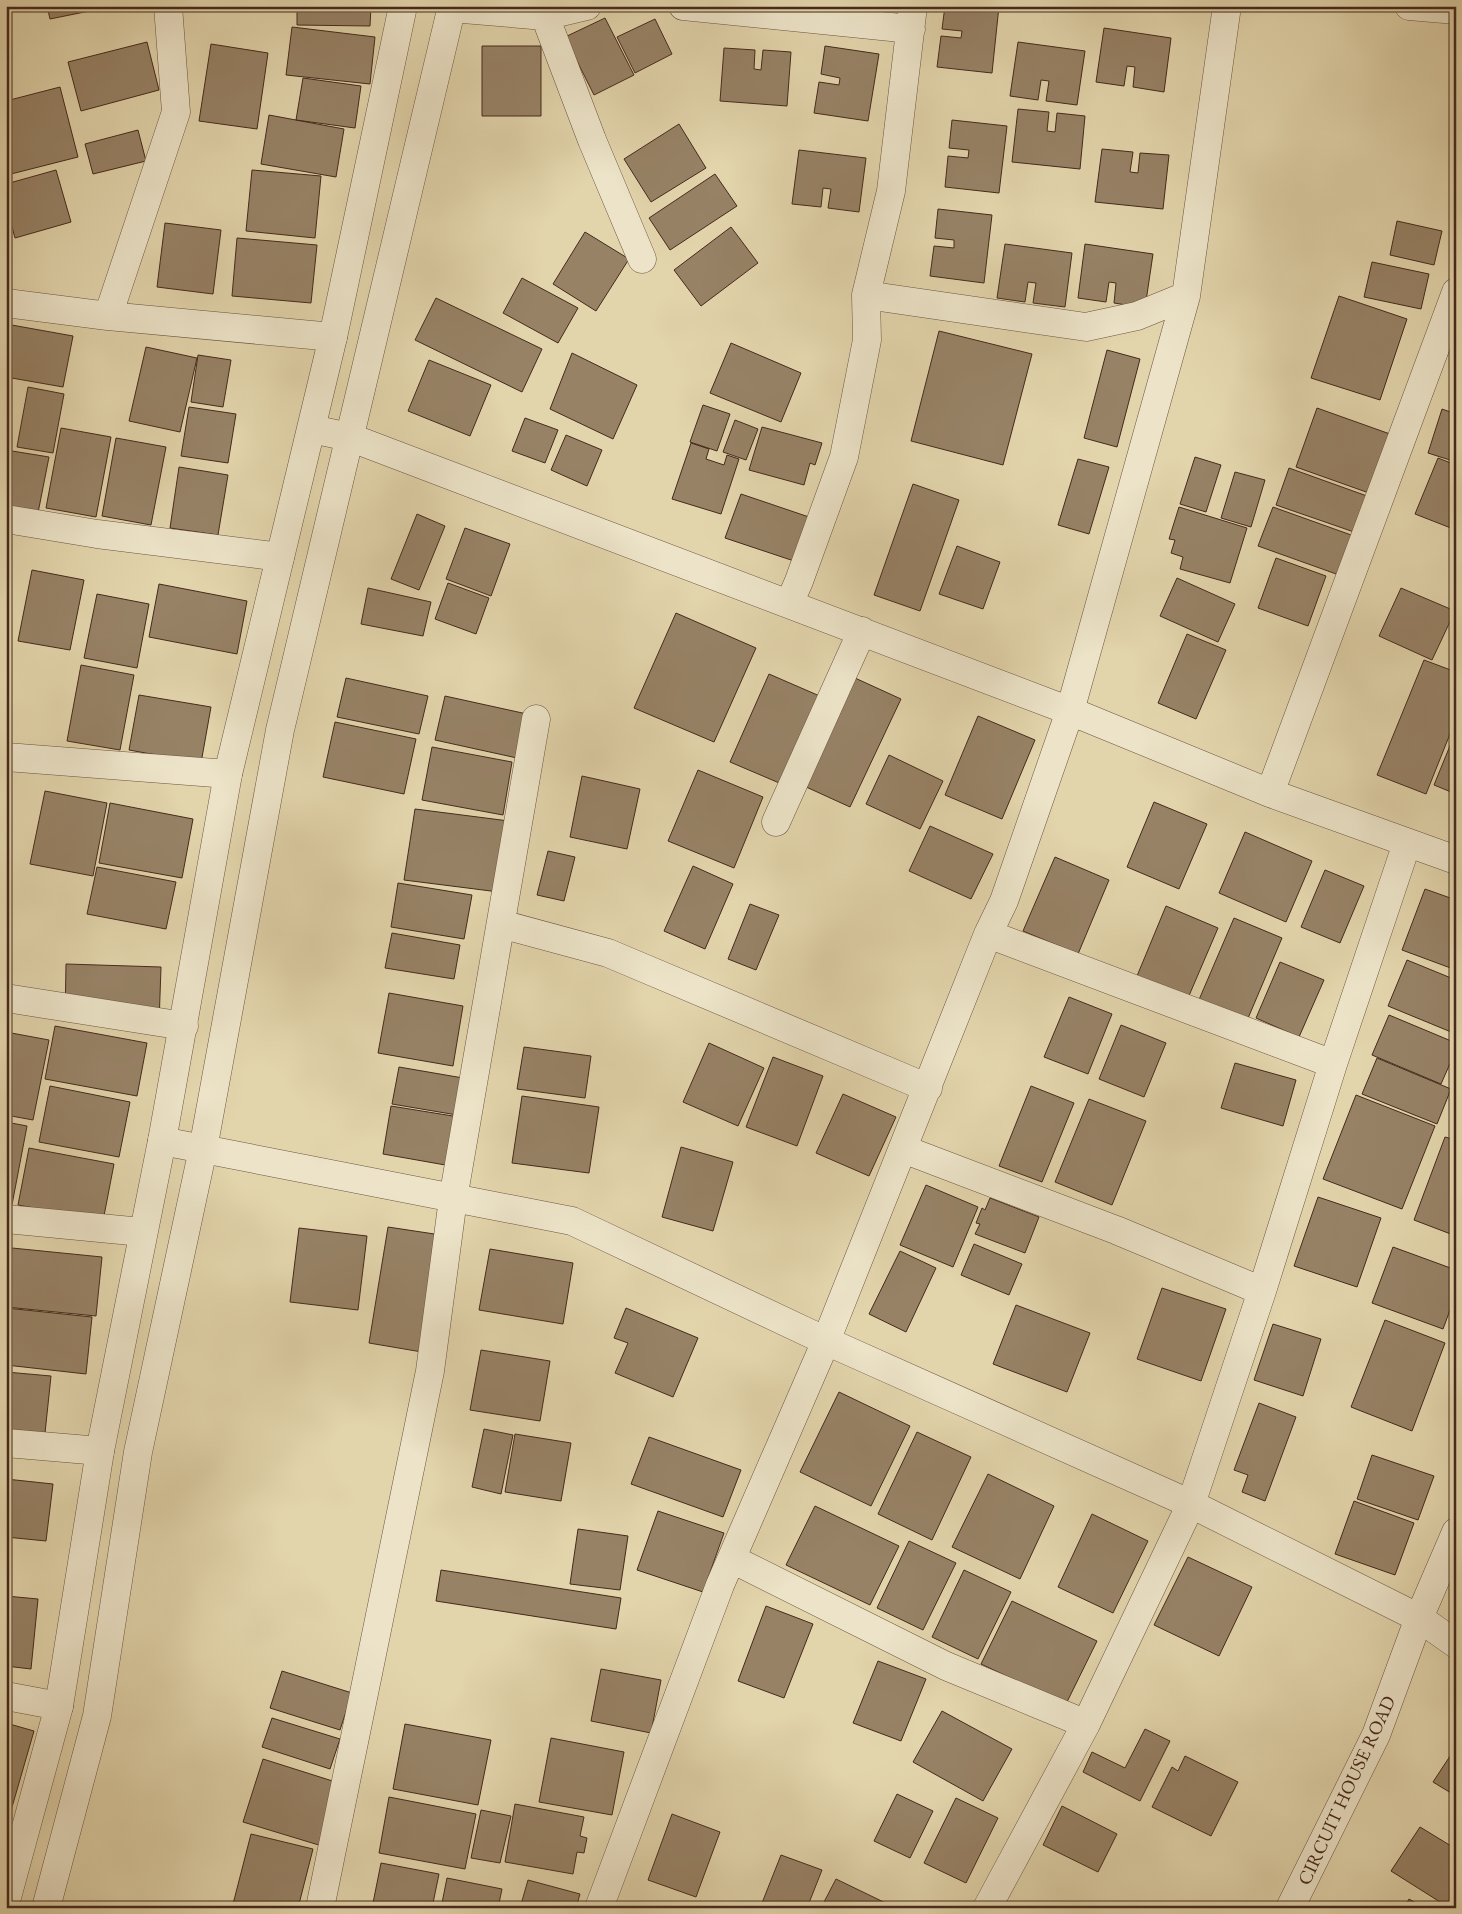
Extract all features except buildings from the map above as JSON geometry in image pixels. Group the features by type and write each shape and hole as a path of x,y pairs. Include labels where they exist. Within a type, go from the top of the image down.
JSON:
{"street":[{"path":"108,316 176,112 168,6"},
{"path":"6,1901 59,1706 100,1451 184,1026 228,774 333,337 403,6"},
{"path":"46,1908 98,1716 138,1452 203,1149 280,730 451,7 545,16 588,6"},
{"path":"683,6 912,18 891,191 866,296 867,340 844,458 789,604"},
{"path":"599,1908 732,1559 826,1341 988,934 1004,901 1070,711 1186,296 1227,6"},
{"path":"1409,6 1456,10"},
{"path":"545,16 592,140 642,259"},
{"path":"1270,793 1456,292"},
{"path":"866,296 1086,327 1137,316 1186,296"},
{"path":"6,303 108,316 333,337"},
{"path":"312,429 349,437 1070,711 1270,793 1456,860"},
{"path":"6,519 97,534 280,557"},
{"path":"776,822 862,631"},
{"path":"320,1908 430,1371 453,1199 536,719"},
{"path":"6,757 228,774"},
{"path":"987,1908 1086,1724 1191,1504 1262,1291 1333,1064 1407,843"},
{"path":"501,924 608,953 928,1088"},
{"path":"988,934 1333,1064"},
{"path":"6,998 184,1026"},
{"path":"162,1141 572,1222 826,1341 1191,1504 1419,1618 1456,1644"},
{"path":"903,1149 1116,1230 1262,1291"},
{"path":"6,1218 142,1232"},
{"path":"6,1443 100,1451"},
{"name":"CIRCUIT HOUSE ROAD","path":"1290,1908 1376,1735 1419,1618 1456,1532"},
{"path":"732,1559 946,1666 1086,1724"},
{"path":"6,1696 59,1706"}]}
